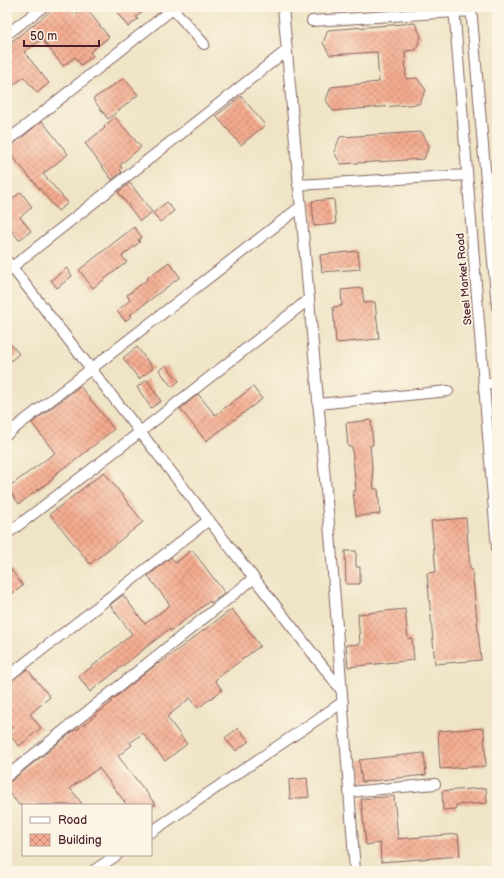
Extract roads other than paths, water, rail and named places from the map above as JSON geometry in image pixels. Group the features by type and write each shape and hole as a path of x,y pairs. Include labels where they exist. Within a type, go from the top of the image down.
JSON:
{"street":[{"path":"7,34 43,7"},
{"path":"283,7 331,546 355,871"},
{"path":"7,140 174,8 204,44"},
{"path":"312,21 454,9 471,9 497,307"},
{"name":"Steel Market Road","path":"454,9 497,549"},
{"path":"286,51 9,266 342,691"},
{"path":"298,185 467,175"},
{"path":"7,434 300,207"},
{"path":"7,534 308,300"},
{"path":"484,385 497,383"},
{"path":"318,404 448,391"},
{"path":"7,677 209,520"},
{"path":"7,776 254,578"},
{"path":"152,831 343,702"},
{"path":"350,792 436,784"},
{"path":"93,871 116,856"}]}
